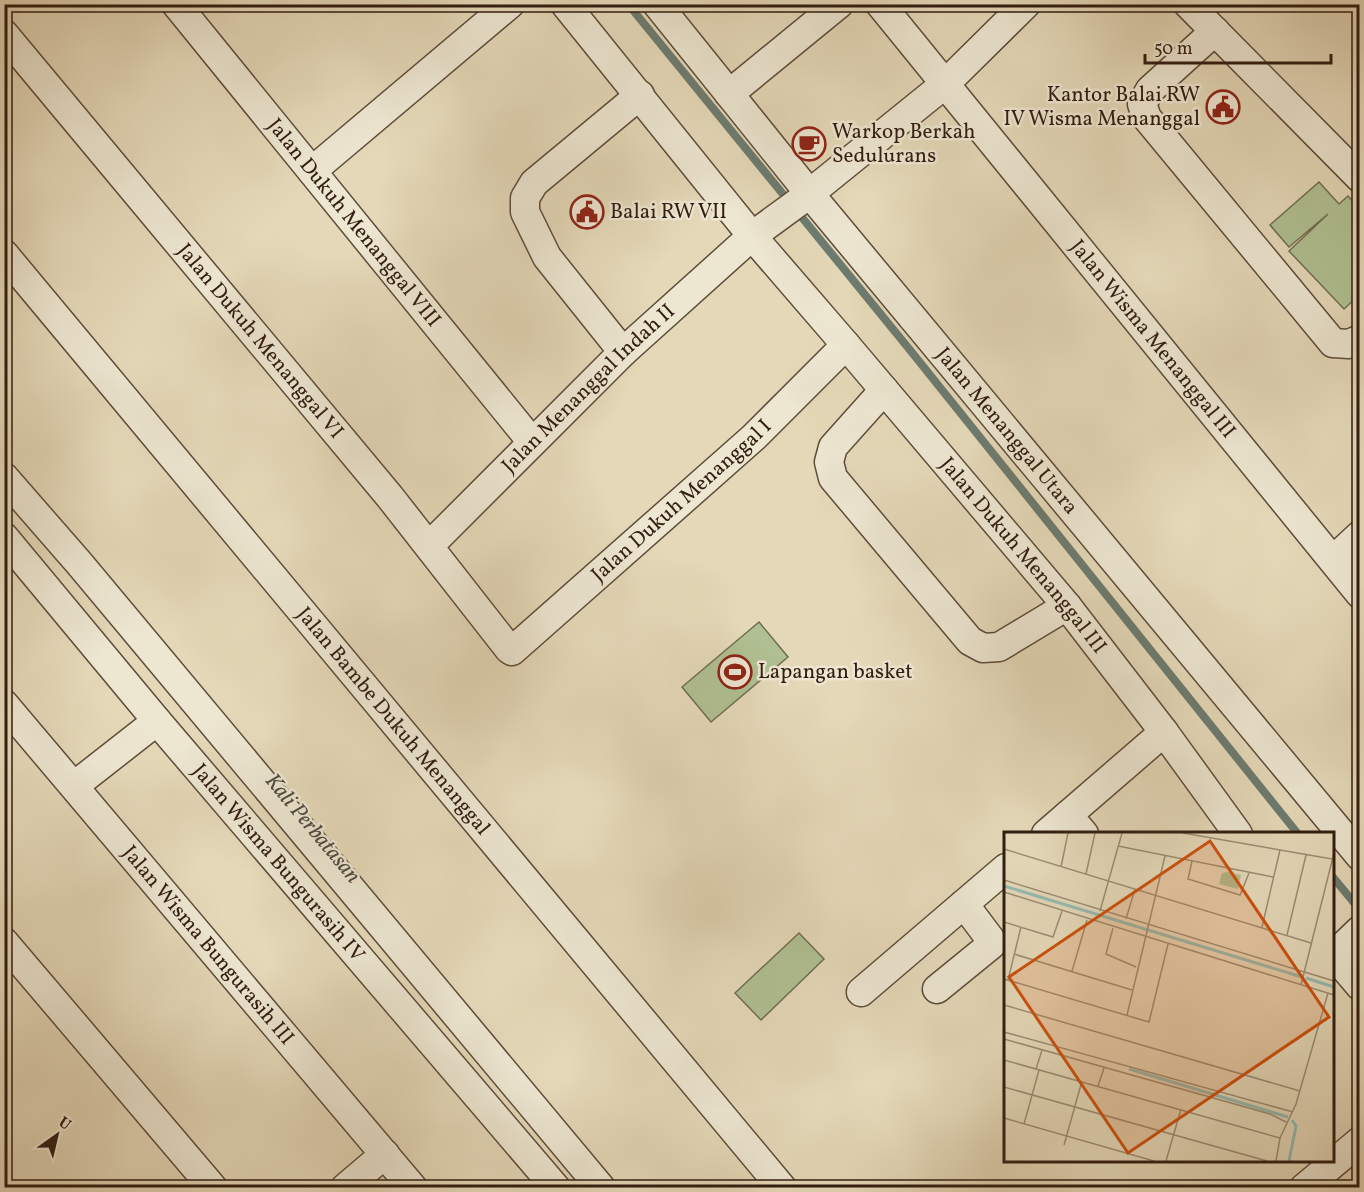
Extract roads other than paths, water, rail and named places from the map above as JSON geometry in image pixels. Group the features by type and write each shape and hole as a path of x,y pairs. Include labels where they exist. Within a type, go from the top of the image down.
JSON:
{"street":[{"name":"Jalan Dukuh Menanggal VIII","path":"176,4 532,442"},
{"path":"312,171 510,4"},
{"name":"Jalan Dukuh Menanggal III","path":"565,4 756,233 796,287 1066,606 1164,732 1238,832"},
{"name":"Jalan Menanggal Utara","path":"657,4 807,196 1359,856"},
{"path":"729,94 839,4"},
{"name":"Jalan Wisma Menanggal III","path":"880,4 1359,594"},
{"name":"Jalan Menanggal Indah II","path":"429,546 623,352 756,233 807,196 945,84 1026,4"},
{"path":"1188,4 1359,178"},
{"path":"1215,31 1150,90 1142,104 1147,118 1333,343 1349,344 1359,339"},
{"name":"Jalan Dukuh Menanggal VI","path":"4,34 429,546 512,651"},
{"path":"623,352 547,257 525,212 525,198 534,183 640,95"},
{"name":"Jalan Bambe Dukuh Menanggal","path":"4,254 782,1188"},
{"name":"Jalan Dukuh Menanggal I","path":"512,651 754,436 846,345"},
{"path":"884,390 833,447 828,462 833,478 970,641 983,648 999,646 1066,606"},
{"path":"4,477 94,581 600,1188"},
{"path":"1333,560 1359,535"},
{"name":"Jalan Wisma Bungurasih IV","path":"4,537 157,721 555,1188"},
{"name":"Jalan Wisma Bungurasih III","path":"7,712 74,786 414,1188"},
{"path":"74,786 157,721"},
{"path":"1052,832 1076,824 1164,732"},
{"path":"861,992 1004,869"},
{"path":"937,989 991,945 991,940 964,903"},
{"path":"4,942 213,1188"},
{"path":"1341,946 1359,986"},
{"path":"1304,1188 1359,1141"},
{"path":"345,1188 385,1154"}],"waterway":[{"path":"628,4 910,350 1296,832"},
{"path":"1334,878 1360,910"}],"place":[{"name":"Kantor Balai RW IV Wisma Menanggal","path":"1223,107"},
{"name":"Warkop Berkah Sedulurans","path":"809,144"},
{"name":"Balai RW VII","path":"587,212"},
{"name":"Lapangan basket","path":"735,672"}],"water label":[{"name":"Kali Perbatasan","path":"312,829"}]}
